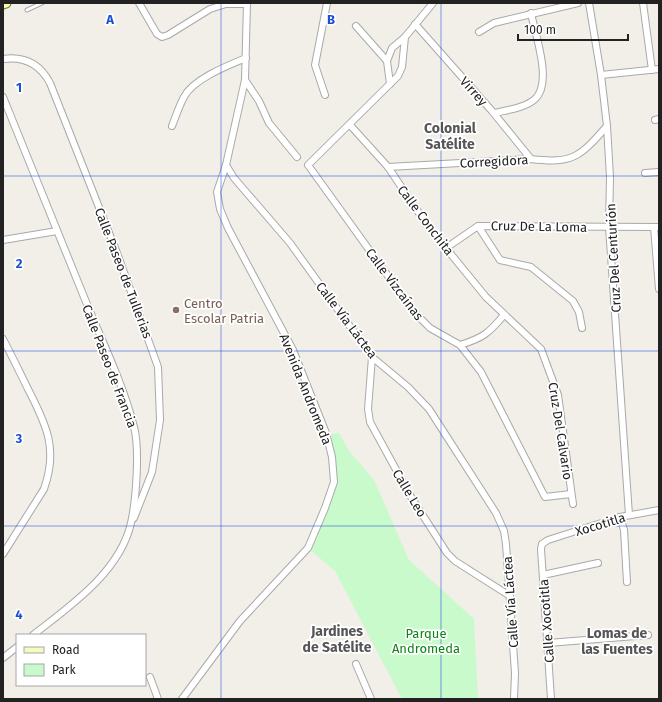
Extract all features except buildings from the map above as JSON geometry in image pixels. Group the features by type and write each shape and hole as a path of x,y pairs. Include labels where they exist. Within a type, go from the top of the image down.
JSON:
{"street":[{"path":"139,3 157,34 162,37 168,35 210,8 226,4 247,3 245,80 226,165"},
{"path":"325,95 315,65 327,3"},
{"path":"390,84 387,61 392,48 405,36 433,3"},
{"path":"480,32 494,23 576,3"},
{"name":"Cruz Del Centurión","path":"589,3 601,75 607,126 610,176 609,227 629,515"},
{"path":"642,3 652,70"},
{"path":"495,113 528,104 536,98 542,88 544,77 531,13"},
{"name":"Virrey","path":"415,24 495,113 531,159"},
{"path":"356,26 387,61"},
{"path":"350,125 398,76 402,68 405,36"},
{"name":"Calle Paseo de Tullerias","path":"3,59 16,58 35,64 42,70 50,83 148,334 158,367 160,420 152,472 148,486 131,524"},
{"path":"172,126 184,95 192,87 220,69 246,58"},
{"path":"601,75 659,69"},
{"path":"245,80 259,101 269,122 297,157"},
{"name":"Calle Paseo de Francia","path":"3,97 112,365 134,427 136,475 131,524 122,546 100,578 79,599 34,634"},
{"name":"Calle Vizcaínas","path":"350,125 308,165 414,312 430,328 460,345 481,372 545,497 572,494"},
{"name":"Calle Conchita","path":"350,125 388,167 427,225 486,297 504,315"},
{"name":"Corregidora","path":"388,167 531,159 553,162 566,160 579,154 594,141 607,126"},
{"name":"Calle Vía Láctea","path":"226,165 234,178 290,243 372,357 408,387 429,409 496,513 504,531 515,673 514,699"},
{"name":"Avenida Andromeda","path":"182,699 240,621 308,548 334,482 332,457 326,433 293,350 228,228 220,209 217,192 226,165"},
{"path":"645,173 659,172"},
{"path":"478,226 500,260 531,267 573,301 580,312 582,328"},
{"name":"Cruz De La Loma","path":"446,248 478,226 657,227"},
{"path":"657,227 659,289"},
{"path":"3,240 57,231"},
{"path":"460,345 474,341 489,333 504,315"},
{"name":"Cruz Del Calvario","path":"504,315 542,348 551,371 558,395 573,504"},
{"path":"3,339 43,419 49,434 51,454 48,478 44,489 3,554"},
{"name":"Calle Leo","path":"372,357 368,409 370,422 411,497 447,553 455,561 510,596"},
{"name":"Xocotitla","path":"542,544 548,540 620,517 659,510"},
{"path":"620,517 624,530 627,582"},
{"name":"Calle Xocotitla","path":"542,544 551,699"},
{"path":"543,575 598,562"},
{"path":"548,644 648,635"},
{"path":"3,658 16,648"},
{"path":"356,664 371,699"},
{"path":"150,676 158,699"}],"lane":[{"path":"28,10 42,3"}],"green space":[{"name":"Parque Andromeda","path":"339,433 349,451 374,480 409,560 474,619 478,699 402,699 335,571 309,549 336,484 336,461 331,434"}],"place":[{"name":"Centro Escolar Patria","path":"176,310"}],"district":[{"name":"Colonial Satélite","path":"450,136"},
{"name":"Jardines de Satélite","path":"337,640"},
{"name":"Lomas de las Fuentes","path":"617,642"}]}
